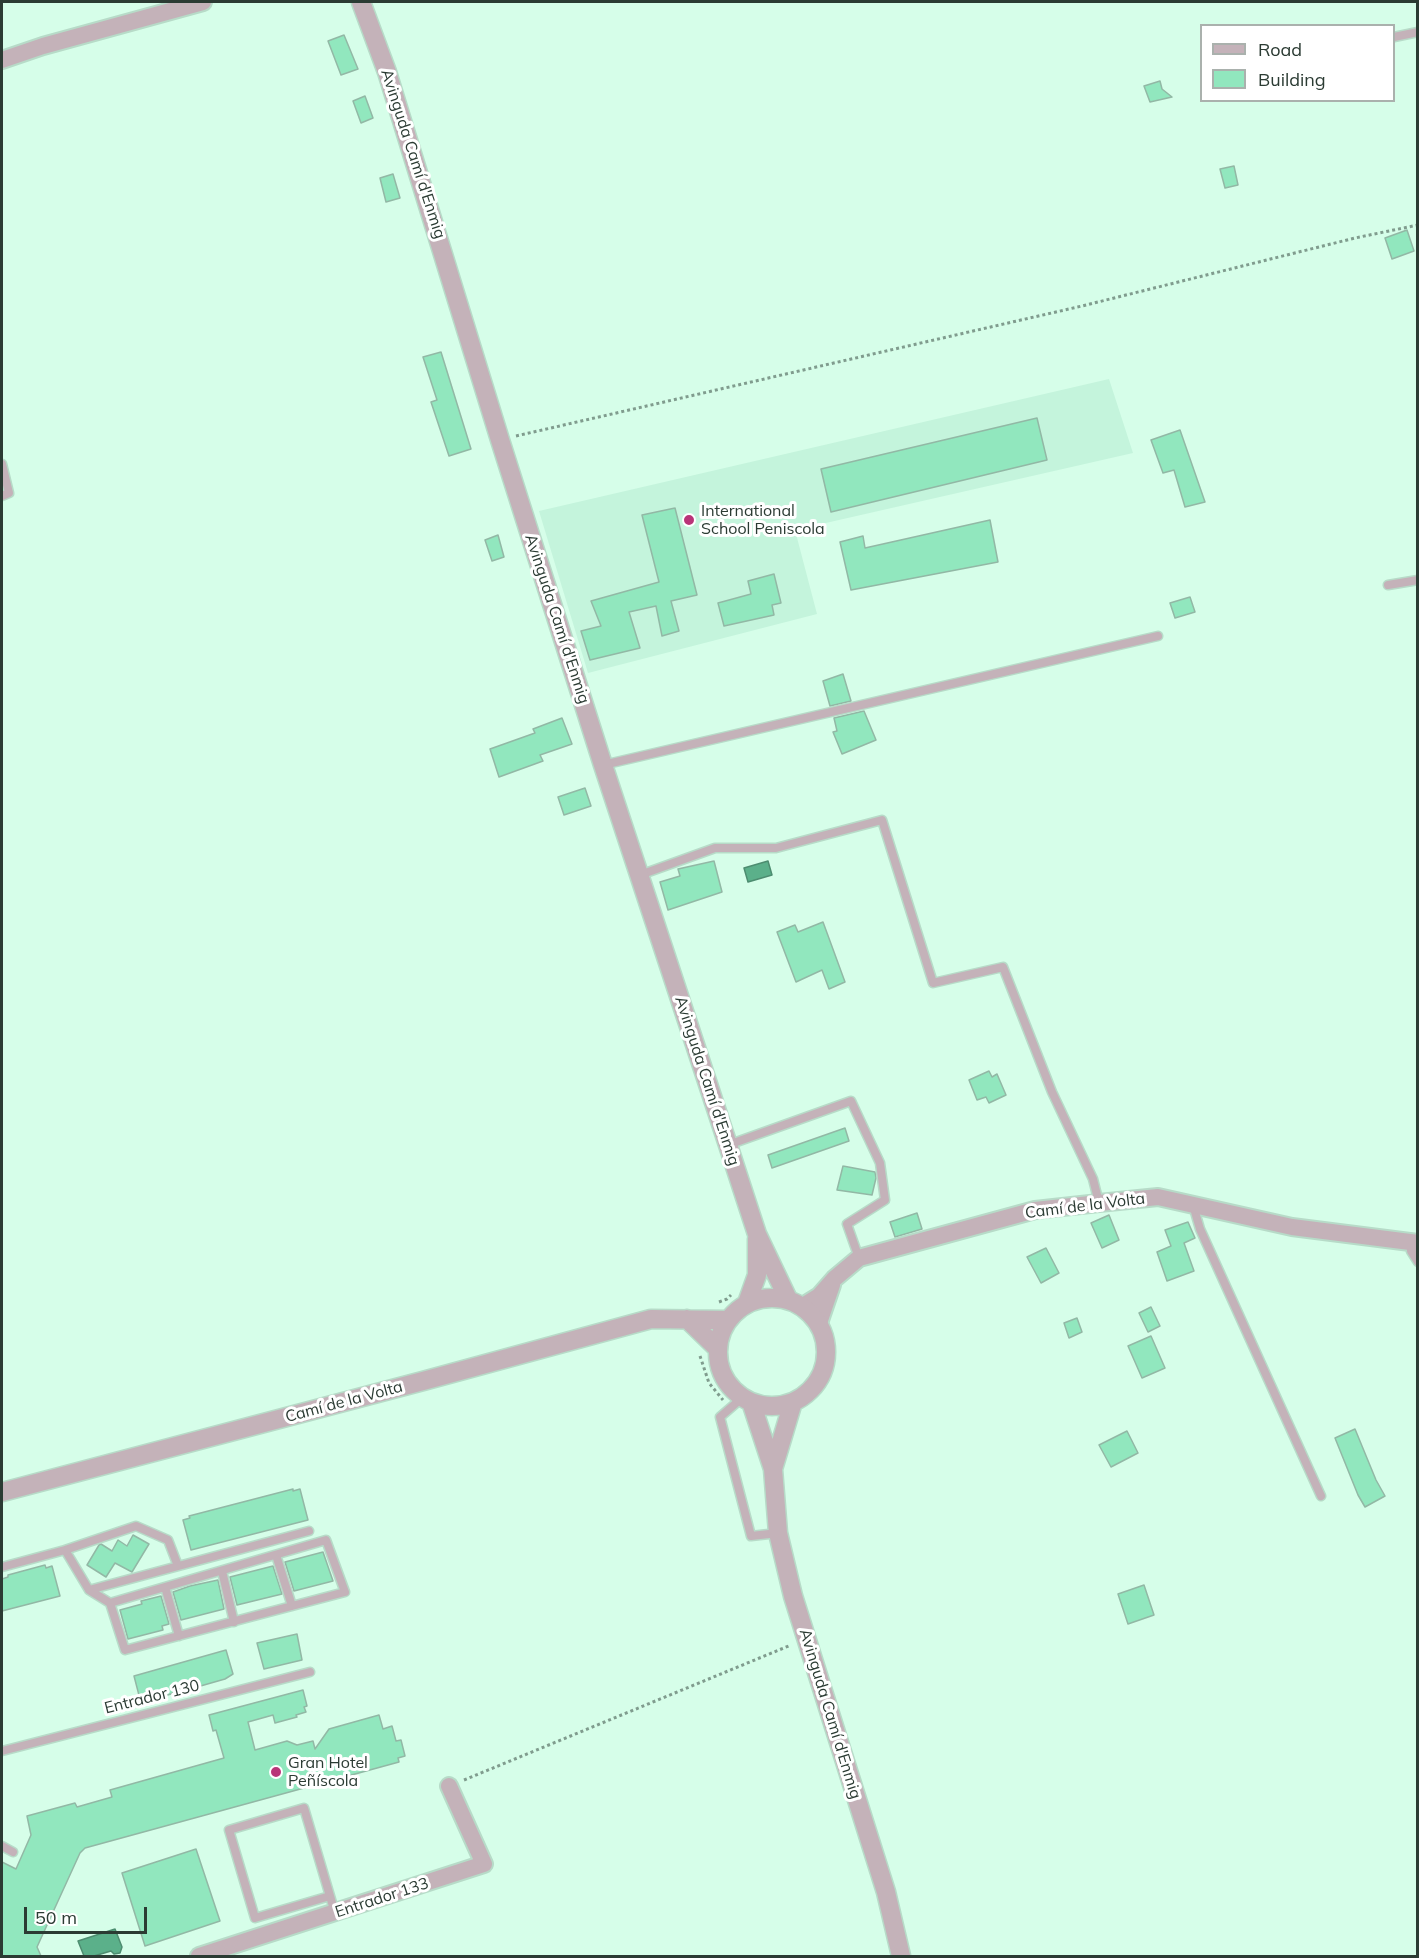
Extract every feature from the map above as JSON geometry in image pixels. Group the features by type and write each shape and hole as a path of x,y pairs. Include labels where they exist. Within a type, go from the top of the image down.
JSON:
{"street":[{"path":"2,60 43,46 203,2"},
{"name":"Avinguda Camí d'Enmig","path":"361,2 387,72 603,765 757,1234 795,1303"},
{"name":"Camí de la Volta","path":"795,1303 819,1296 834,1279 859,1258 1035,1210 1158,1197 1292,1227 1414,1242"},
{"name":"Avinguda Camí d'Enmig","path":"741,1297 757,1275 757,1234"},
{"path":"819,1323 795,1303 767,1297 741,1297 728,1320 718,1349 723,1377 741,1403 772,1407 793,1402 818,1383 827,1353 819,1323 834,1279"},
{"name":"Camí de la Volta","path":"2,1492 423,1382 651,1319 728,1320"},
{"path":"687,1319 718,1349"},
{"name":"Avinguda Camí d'Enmig","path":"793,1402 773,1469 778,1533 792,1596 798,1642 886,1892 901,1956"},
{"name":"Avinguda Camí d'Enmig","path":"741,1403 773,1469"},
{"name":"Entrador 133","path":"199,1956 484,1864 449,1786"}],"lane":[{"path":"1395,38 1418,32"},
{"path":"2,464 5,495"},
{"path":"1388,585 1418,580"},
{"path":"603,765 1158,636"},
{"path":"639,875 715,848 776,848 882,820 933,983 1003,967 1052,1092 1094,1179 1099,1203"},
{"path":"728,1145 851,1101 880,1163 885,1200 847,1224 859,1258"},
{"path":"1193,1205 1200,1229 1321,1496"},
{"path":"1414,1242 1411,1251 1418,1262"},
{"path":"741,1403 720,1418 751,1536 778,1533"},
{"path":"2,1567 65,1550 136,1526 168,1540 178,1566"},
{"path":"89,1590 309,1531"},
{"path":"65,1550 89,1590 110,1603 125,1650 345,1593 326,1540 110,1603"},
{"path":"276,1555 292,1606"},
{"path":"222,1571 234,1622"},
{"path":"165,1587 179,1636"},
{"name":"Entrador 130","path":"2,1751 310,1672"},
{"path":"330,1896 255,1918 229,1830 304,1808 336,1913"},
{"path":"2,1846 13,1852"}],"path":[{"path":"500,440 1082,306 1354,238 1418,225"},
{"path":"718,1303 741,1297"},
{"path":"698,1347 709,1383 741,1403"},
{"path":"787,1637 798,1642"},
{"path":"449,1786 798,1642"}],"shaded area":[{"name":"International School Peniscola","path":"1109,379 1133,453 795,530 817,614 588,673 539,511"},
{"path":"768,861 772,875 748,882 744,868"},
{"path":"115,1929 122,1947 120,1953 114,1954 111,1951 94,1956 84,1956 78,1941"}],"building":[{"path":"344,35 358,69 341,75 328,41"},
{"path":"1160,81 1162,89 1172,97 1150,102 1144,86"},
{"path":"365,96 373,118 361,123 353,101"},
{"path":"1234,166 1238,185 1225,188 1220,169"},
{"path":"393,174 400,198 386,202 380,178"},
{"path":"1407,230 1414,251 1392,259 1385,238"},
{"path":"441,352 471,449 449,456 431,402 437,400 423,357"},
{"path":"1037,418 1047,460 831,512 821,469"},
{"path":"1180,430 1205,502 1185,507 1174,470 1163,473 1151,440"},
{"path":"675,508 697,595 671,601 679,631 662,636 656,606 629,612 640,648 590,660 581,631 601,626 591,601 659,582 642,515"},
{"path":"990,520 998,562 851,590 840,542 863,536 865,548"},
{"path":"498,535 504,557 492,561 485,540"},
{"path":"774,574 781,603 772,605 774,615 724,626 718,603 751,594 748,581"},
{"path":"1190,597 1195,612 1175,618 1170,603"},
{"path":"843,674 851,701 830,706 823,681"},
{"path":"864,711 876,740 842,754 833,732 837,731 834,718"},
{"path":"562,718 572,744 540,755 543,761 499,777 490,749 535,733 533,729"},
{"path":"585,788 591,806 564,815 558,797"},
{"path":"714,861 722,892 668,910 660,882 680,876 678,869"},
{"path":"823,922 845,982 829,989 822,970 796,982 777,932 795,925 798,932"},
{"path":"989,1071 992,1077 997,1074 1006,1095 989,1103 986,1097 977,1100 969,1080"},
{"path":"845,1128 849,1141 772,1168 768,1155"},
{"path":"843,1166 875,1172 872,1195 837,1190"},
{"path":"917,1213 922,1229 895,1237 890,1222"},
{"path":"1109,1215 1119,1240 1102,1248 1091,1223"},
{"path":"1188,1222 1195,1238 1184,1243 1194,1271 1167,1281 1157,1252 1171,1246 1165,1230"},
{"path":"1046,1248 1059,1273 1041,1283 1027,1257"},
{"path":"1151,1307 1160,1326 1148,1332 1139,1313"},
{"path":"1077,1318 1082,1332 1069,1338 1064,1323"},
{"path":"1151,1336 1165,1368 1142,1378 1128,1346"},
{"path":"1355,1429 1385,1496 1365,1507 1335,1438"},
{"path":"1127,1431 1138,1453 1111,1467 1099,1445"},
{"path":"293,1489 293,1491 300,1489 308,1520 191,1550 183,1520 190,1518 189,1516"},
{"path":"133,1535 149,1544 132,1572 115,1563 106,1577 87,1565 99,1545 112,1551 118,1540 127,1546"},
{"path":"323,1552 333,1581 294,1591 285,1562"},
{"path":"45,1565 46,1568 52,1566 60,1596 2,1611 2,1579 8,1575"},
{"path":"273,1566 282,1594 237,1605 230,1577"},
{"path":"218,1580 224,1609 181,1620 173,1592"},
{"path":"1144,1585 1154,1615 1128,1624 1118,1594"},
{"path":"161,1596 169,1624 162,1626 163,1630 128,1639 120,1610"},
{"path":"297,1634 302,1660 264,1669 257,1643"},
{"path":"226,1650 233,1674 225,1679 197,1687 186,1685 171,1694 141,1703 134,1676"},
{"name":"Gran Hotel Peñíscola","path":"303,1690 307,1706 304,1707 306,1712 275,1723 273,1715 248,1722 255,1750 287,1741 297,1745 313,1741 315,1749 329,1729 379,1715 383,1729 392,1726 396,1741 401,1740 405,1756 398,1758 399,1762 85,1848 80,1853 37,1947 41,1956 2,1956 2,1862 16,1869 31,1835 27,1816 75,1803 77,1807 112,1797 110,1790 224,1758 209,1715"},
{"path":"196,1849 220,1921 145,1946 122,1873"}],"place":[{"name":"International School Peniscola","path":"689,520"},
{"name":"Gran Hotel Peñíscola","path":"276,1772"}]}
